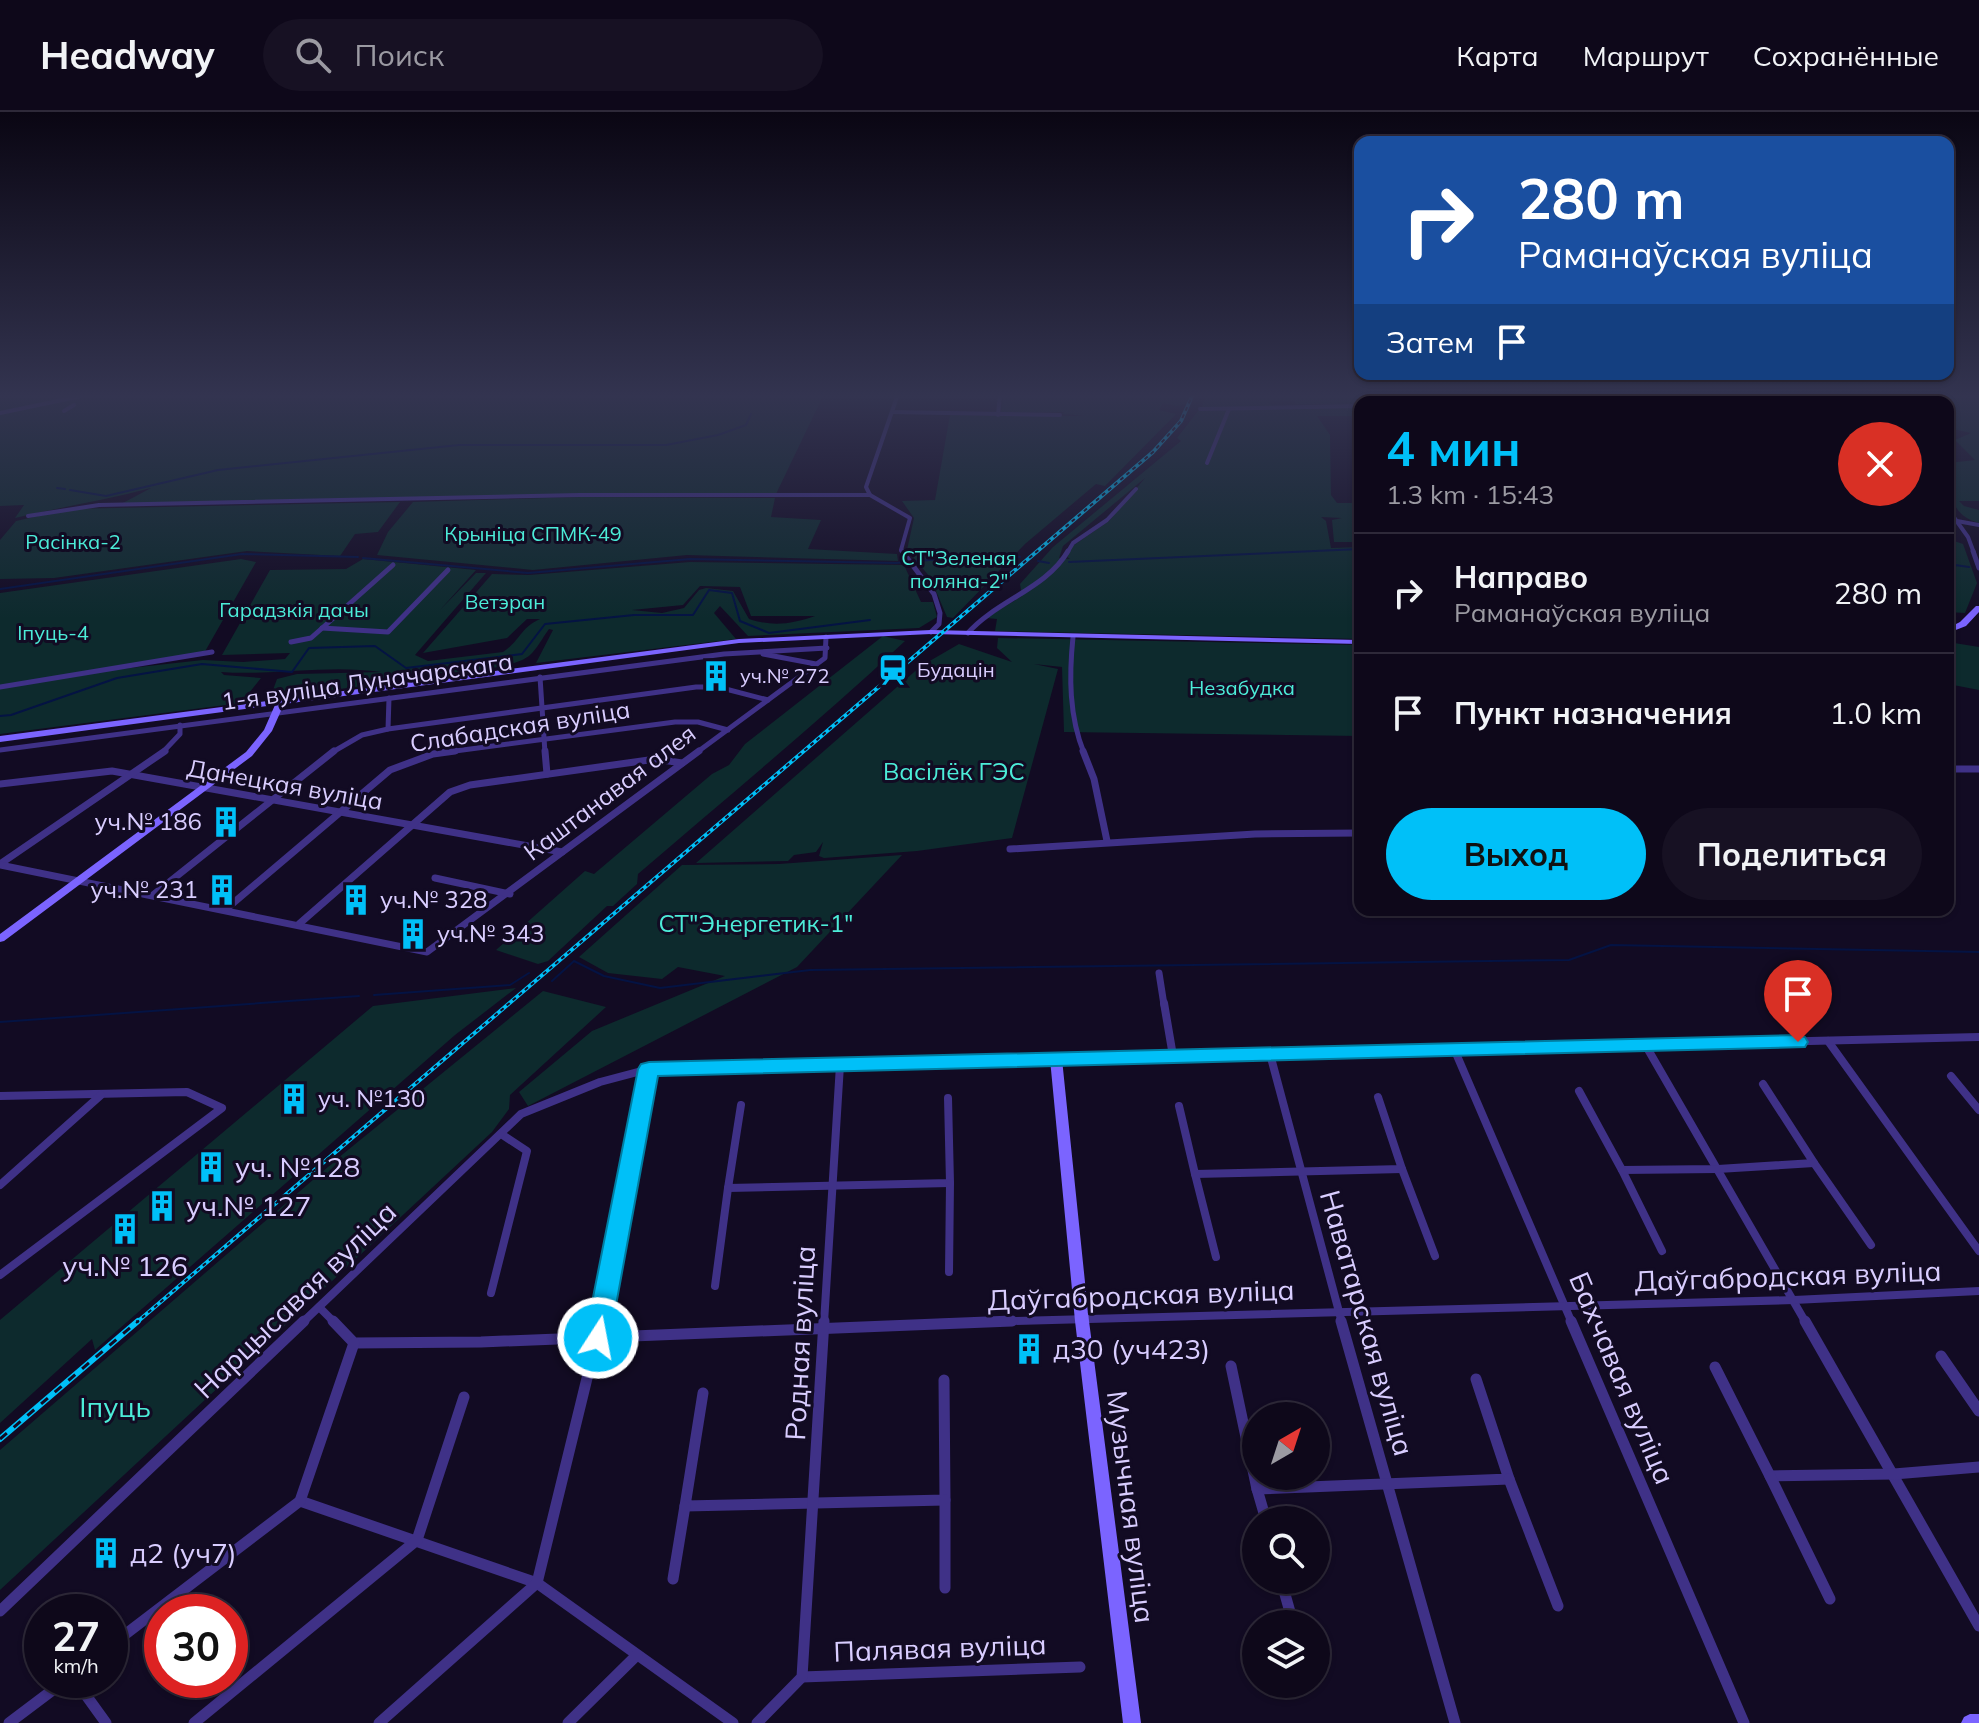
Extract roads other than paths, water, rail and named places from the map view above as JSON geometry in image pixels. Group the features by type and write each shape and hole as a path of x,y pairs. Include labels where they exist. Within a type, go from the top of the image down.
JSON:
{"street":[{"path":"870,495 866,487 872,469"},
{"path":"968,633 983,616 1059,567 1073,543 1107,520 1136,489"},
{"path":"28,516 99,505 870,495 910,518 901,550 926,580 939,609 939,624 931,632"},
{"path":"1954,517 1968,537 1979,568"},
{"path":"1957,521 1979,525"},
{"path":"291,642 311,638 393,565"},
{"path":"322,628 388,632 448,570"},
{"path":"1954,628 1979,608"},
{"path":"0,739 739,641 931,632 1354,642"},
{"path":"740,652 827,648 826,637"},
{"path":"1073,637 1070,665 1074,729 1094,779 1107,841"},
{"name":"Каштанавая алея","path":"299,924 427,952 510,894 826,657 827,648"},
{"path":"0,687 212,652"},
{"path":"740,652 816,664"},
{"name":"1-я вуліца Луначарскага","path":"0,750 740,652"},
{"path":"540,677 547,774"},
{"path":"153,895 345,743 388,729 696,687 718,687 768,700"},
{"path":"388,729 389,698"},
{"path":"0,939 255,747 277,713 281,701"},
{"name":"Слабадская вуліца","path":"225,910 390,770 409,761 433,754 675,722 698,722 728,730"},
{"path":"0,864 172,745 180,734 180,725"},
{"path":"0,864 299,924 434,803 459,788 656,759 682,763"},
{"path":"1954,769 1979,769"},
{"name":"Данецкая вуліца","path":"0,784 95,771 130,775 562,852"},
{"path":"1010,849 1107,841 1354,833"},
{"path":"435,878 510,894"},
{"path":"1159,973 1173,1056"},
{"name":"Нарцысавая вуліца","path":"0,1611 521,1114 582,1087 649,1069 1979,1037"},
{"path":"1828,1041 1979,1251"},
{"path":"1646,1046 1979,1626"},
{"name":"Бахчавая вуліца","path":"1455,1051 1744,1723"},
{"name":"Наватарская вуліца","path":"1270,1054 1299,1172 1455,1723"},
{"name":"Музычная вуліца","path":"1056,1059 1082,1321 1132,1723"},
{"name":"Родная вуліца","path":"802,1677 840,1065"},
{"path":"379,1723 537,1583 598,1338 649,1069"},
{"path":"1951,1076 1979,1110"},
{"path":"1763,1084 1871,1245"},
{"path":"1579,1091 1662,1251"},
{"path":"0,1096 187,1092 222,1108 0,1275"},
{"path":"0,1185 101,1095"},
{"path":"1378,1097 1435,1256"},
{"path":"948,1098 949,1272"},
{"path":"715,1286 741,1105"},
{"path":"1179,1106 1216,1257"},
{"path":"491,1293 527,1151 501,1134"},
{"path":"1622,1170 1718,1169 1814,1163"},
{"name":"Наватарская вуліца","path":"1195,1174 1402,1169"},
{"path":"728,1188 950,1183"},
{"name":"Даўгабродская вуліца","path":"354,1343 598,1338 825,1326 1082,1321 1340,1310 1794,1300 1979,1291"},
{"path":"128,1632 300,1501 354,1343 319,1307"},
{"path":"1941,1356 1979,1411"},
{"path":"1231,1366 1242,1418"},
{"path":"1715,1367 1830,1599"},
{"path":"1476,1379 1509,1479 1558,1606"},
{"path":"944,1380 945,1588"},
{"path":"673,1579 703,1393"},
{"path":"194,1723 417,1540 464,1397"},
{"path":"1770,1476 1894,1474 1979,1467"},
{"name":"Наватарская вуліца","path":"1330,1487 1509,1479"},
{"path":"685,1506 945,1500"},
{"path":"300,1501 537,1583 733,1723"},
{"path":"568,1723 637,1655"},
{"name":"Палявая вуліца","path":"802,1677 1080,1667"},
{"path":"757,1723 802,1677"},
{"path":"9,1723 42,1698"},
{"path":"88,1698 106,1723"},
{"path":"1970,1723 1979,1723"}],"waterway":[{"path":"70,490 106,496 226,469"},
{"path":"57,488 65,489"},
{"path":"1069,562 1354,549"},
{"path":"0,589 242,554 358,557"},
{"path":"363,558 528,573 690,559 896,563 996,554 1020,557"},
{"path":"1038,561 1049,563"},
{"path":"1954,565 1969,567"},
{"path":"0,716 11,715 117,678 202,664 292,672 309,648 375,646 406,668 522,654 545,624 634,615 693,615 709,590 732,593 740,621 769,633 870,620"},
{"path":"552,981 574,961 604,976 660,988 810,970 1569,960 1611,945 1979,952"},
{"path":"374,995 510,985 529,973"},
{"path":"0,1022 359,996"}],"railway":[{"path":"136,1323 1133,469"},
{"path":"0,1439 138,1321"}],"place":[{"name":"Будацін","path":"893,670"},
{"name":"уч.№ 272","path":"716,676"},
{"name":"уч.№ 186","path":"226,822"},
{"name":"уч.№ 231","path":"222,890"},
{"name":"уч.№ 328","path":"356,900"},
{"name":"уч.№ 343","path":"413,934"},
{"name":"уч. №130","path":"294,1099"},
{"name":"уч. №128","path":"211,1167"},
{"name":"уч.№ 127","path":"162,1206"},
{"name":"уч.№ 126","path":"125,1229"},
{"name":"д30 (уч423)","path":"1029,1349"},
{"name":"д2 (уч7)","path":"106,1553"}],"park label":[{"name":"Крыніца СПМК-49","path":"533,534"},
{"name":"Расінка-2","path":"73,542"},
{"name":"СТ\"Зеленая поляна-2\"","path":"959,570"},
{"name":"Ветэран","path":"505,602"},
{"name":"Гарадзкія дачы","path":"294,610"},
{"name":"Іпуць-4","path":"53,633"},
{"name":"Незабудка","path":"1242,688"},
{"name":"Васілёк ГЭС","path":"954,772"},
{"name":"СТ\"Энергетик-1\"","path":"756,924"},
{"name":"Іпуць","path":"115,1407"}]}
